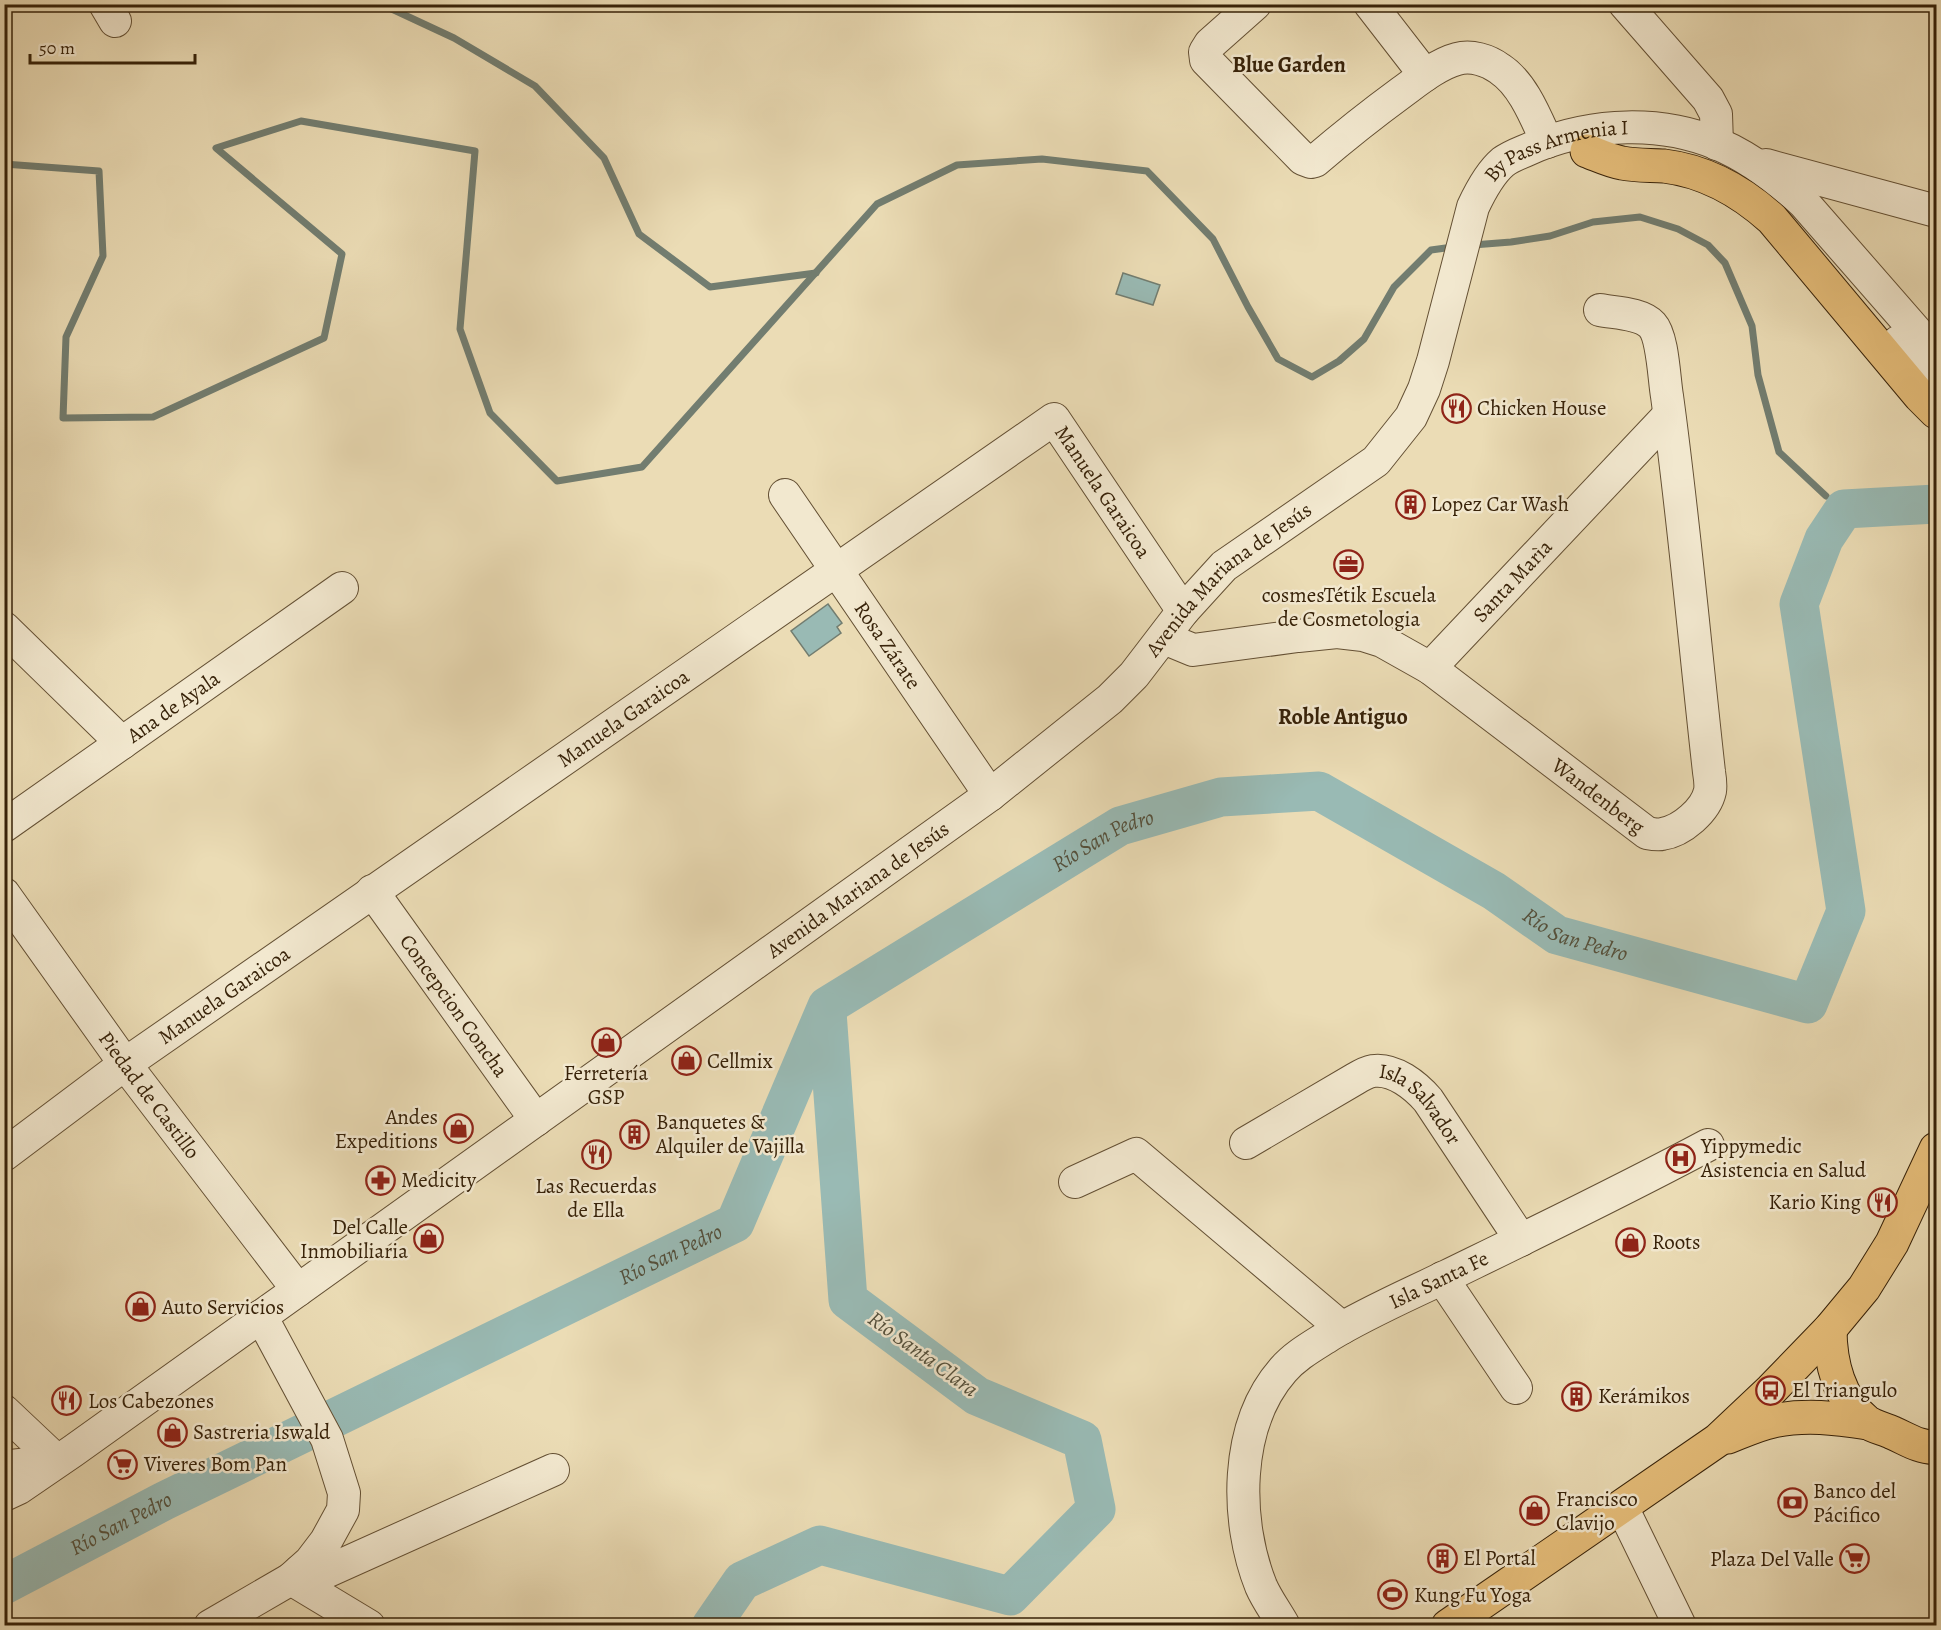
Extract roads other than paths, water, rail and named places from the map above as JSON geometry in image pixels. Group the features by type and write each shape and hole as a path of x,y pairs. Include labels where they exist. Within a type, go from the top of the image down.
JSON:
{"main road":[{"path":"1587,151 1623,164 1666,166 1702,176 1731,189 1756,204 1773,219 1913,388 1936,412"},
{"path":"1448,1626 1718,1440 1771,1390 1830,1329 1864,1288 1925,1194 1936,1149"},
{"path":"1830,1329 1830,1346 1838,1380 1856,1411 1868,1423"},
{"path":"1718,1440 1772,1421 1804,1417 1836,1418 1868,1423 1930,1451"}],"street":[{"path":"1255,4 1210,44 1205,51 1206,60 1303,159 1315,161 1361,122 1425,75 1457,59 1480,59 1500,68 1510,76 1547,142"},
{"path":"1370,4 1425,75"},
{"path":"1625,4 1708,99 1716,114 1717,144"},
{"name":"By Pass Armenia I","path":"1490,178 1503,162 1547,142 1580,132 1639,127 1669,130 1717,144 1752,161 1779,180 1796,208 1917,365 1936,384"},
{"name":"By Pass Armenia I","path":"1490,178 1544,157 1587,151 1641,152 1695,163 1745,183 1769,197 1796,208 1936,354"},
{"path":"1752,161 1936,211"},
{"name":"Avenida Mariana de Jesús","path":"4,1495 19,1488 298,1290 990,795 1110,699 1134,675 1209,581 1240,554 1376,461 1411,417 1424,389 1433,361 1473,207 1490,178"},
{"name":"Wandenberg","path":"1164,638 1193,651 1337,632 1363,635 1382,641 1430,668 1647,833 1661,834 1673,831 1692,818 1704,805 1711,790 1660,346 1652,324 1643,318 1600,310"},
{"name":"Santa Marìa","path":"1430,668 1669,415"},
{"name":"Manuela Garaicoa","path":"4,1155 125,1064 1054,419 1183,611"},
{"name":"Rosa Zárate","path":"785,495 990,795"},
{"name":"Ana de Ayala","path":"4,826 342,588"},
{"path":"4,628 122,743"},
{"name":"Concepcion Concha","path":"372,891 536,1120"},
{"name":"Piedad de Castillo","path":"4,894 125,1064 298,1290"},
{"name":"Isla Salvador","path":"1246,1143 1355,1078 1374,1071 1394,1074 1416,1086 1428,1100 1521,1240"},
{"name":"Isla Santa Fe","path":"1284,1626 1262,1587 1246,1535 1243,1480 1257,1410 1283,1369 1302,1353 1357,1318 1521,1240 1708,1145"},
{"path":"1075,1182 1136,1154 1342,1328"},
{"path":"1442,1278 1516,1388"},
{"path":"210,1626 295,1575 310,1562 326,1541 343,1510 344,1493 340,1476 252,1322"},
{"path":"4,1412 57,1461"},
{"name":"Avenida Mariana de Jesús","path":"4,1469 11,1466 57,1461"},
{"path":"295,1575 326,1572 553,1470"},
{"path":"1622,1507 1680,1626"},
{"path":"295,1575 369,1626"}],"water":[{"path":"1123,273 1160,285 1153,305 1116,294"},
{"path":"828,604 842,623 837,627 841,633 809,656 791,631"}],"waterway":[{"path":"381,4 454,38 535,86 604,158 639,234 710,287 816,273"},
{"path":"4,164 99,171 103,256 66,337 63,418 153,417 324,338 342,254 216,148 301,121 475,151 460,329 490,413 557,481 642,467 877,204 957,165 1042,159 1147,171 1213,239 1278,359 1312,377 1339,361 1364,339 1394,287 1431,250 1453,247"},
{"path":"1473,245 1550,236 1593,222 1640,217 1678,229 1708,245 1725,263 1752,326 1758,375 1779,452 1826,496"},
{"name":"Río San Pedro","path":"4,1585 164,1501 735,1223 827,1006 1120,826 1221,797 1319,791 1494,891 1557,935 1808,1004 1846,911 1799,604 1824,539 1844,509 1936,504"},
{"name":"Río Santa Clara","path":"711,1626 742,1581 820,1545 1010,1596 1096,1509 1082,1440 977,1396 848,1300 827,1012"}],"place":[{"name":"Chicken House","path":"1456,408"},
{"name":"Lopez Car Wash","path":"1410,504"},
{"name":"cosmesTétik Escuela de Cosmetologia","path":"1349,564"},
{"name":"Ferretería GSP","path":"606,1042"},
{"name":"Cellmix","path":"686,1061"},
{"name":"Andes Expeditions","path":"459,1129"},
{"name":"Banquetes & Alquiler de Vajilla","path":"635,1134"},
{"name":"Las Recuerdas de Ella","path":"596,1155"},
{"name":"Yippymedic Asistencia en Salud","path":"1680,1158"},
{"name":"Medicity","path":"380,1180"},
{"name":"Kario King","path":"1882,1202"},
{"name":"Del Calle Inmobiliaria","path":"429,1239"},
{"name":"Roots","path":"1631,1242"},
{"name":"Auto Servicios","path":"141,1307"},
{"name":"El Triangulo","path":"1771,1390"},
{"name":"Kerámikos","path":"1577,1396"},
{"name":"Los Cabezones","path":"67,1401"},
{"name":"Sastreria Iswald","path":"172,1432"},
{"name":"Viveres Bom Pan","path":"123,1464"},
{"name":"Banco del Pácifico","path":"1792,1503"},
{"name":"Francisco Clavijo","path":"1535,1511"},
{"name":"El Portal","path":"1442,1558"},
{"name":"Plaza Del Valle","path":"1855,1559"},
{"name":"Kung Fu Yoga","path":"1393,1595"}],"district":[{"name":"Blue Garden","path":"1289,65"},
{"name":"Roble Antiguo","path":"1343,717"}]}
